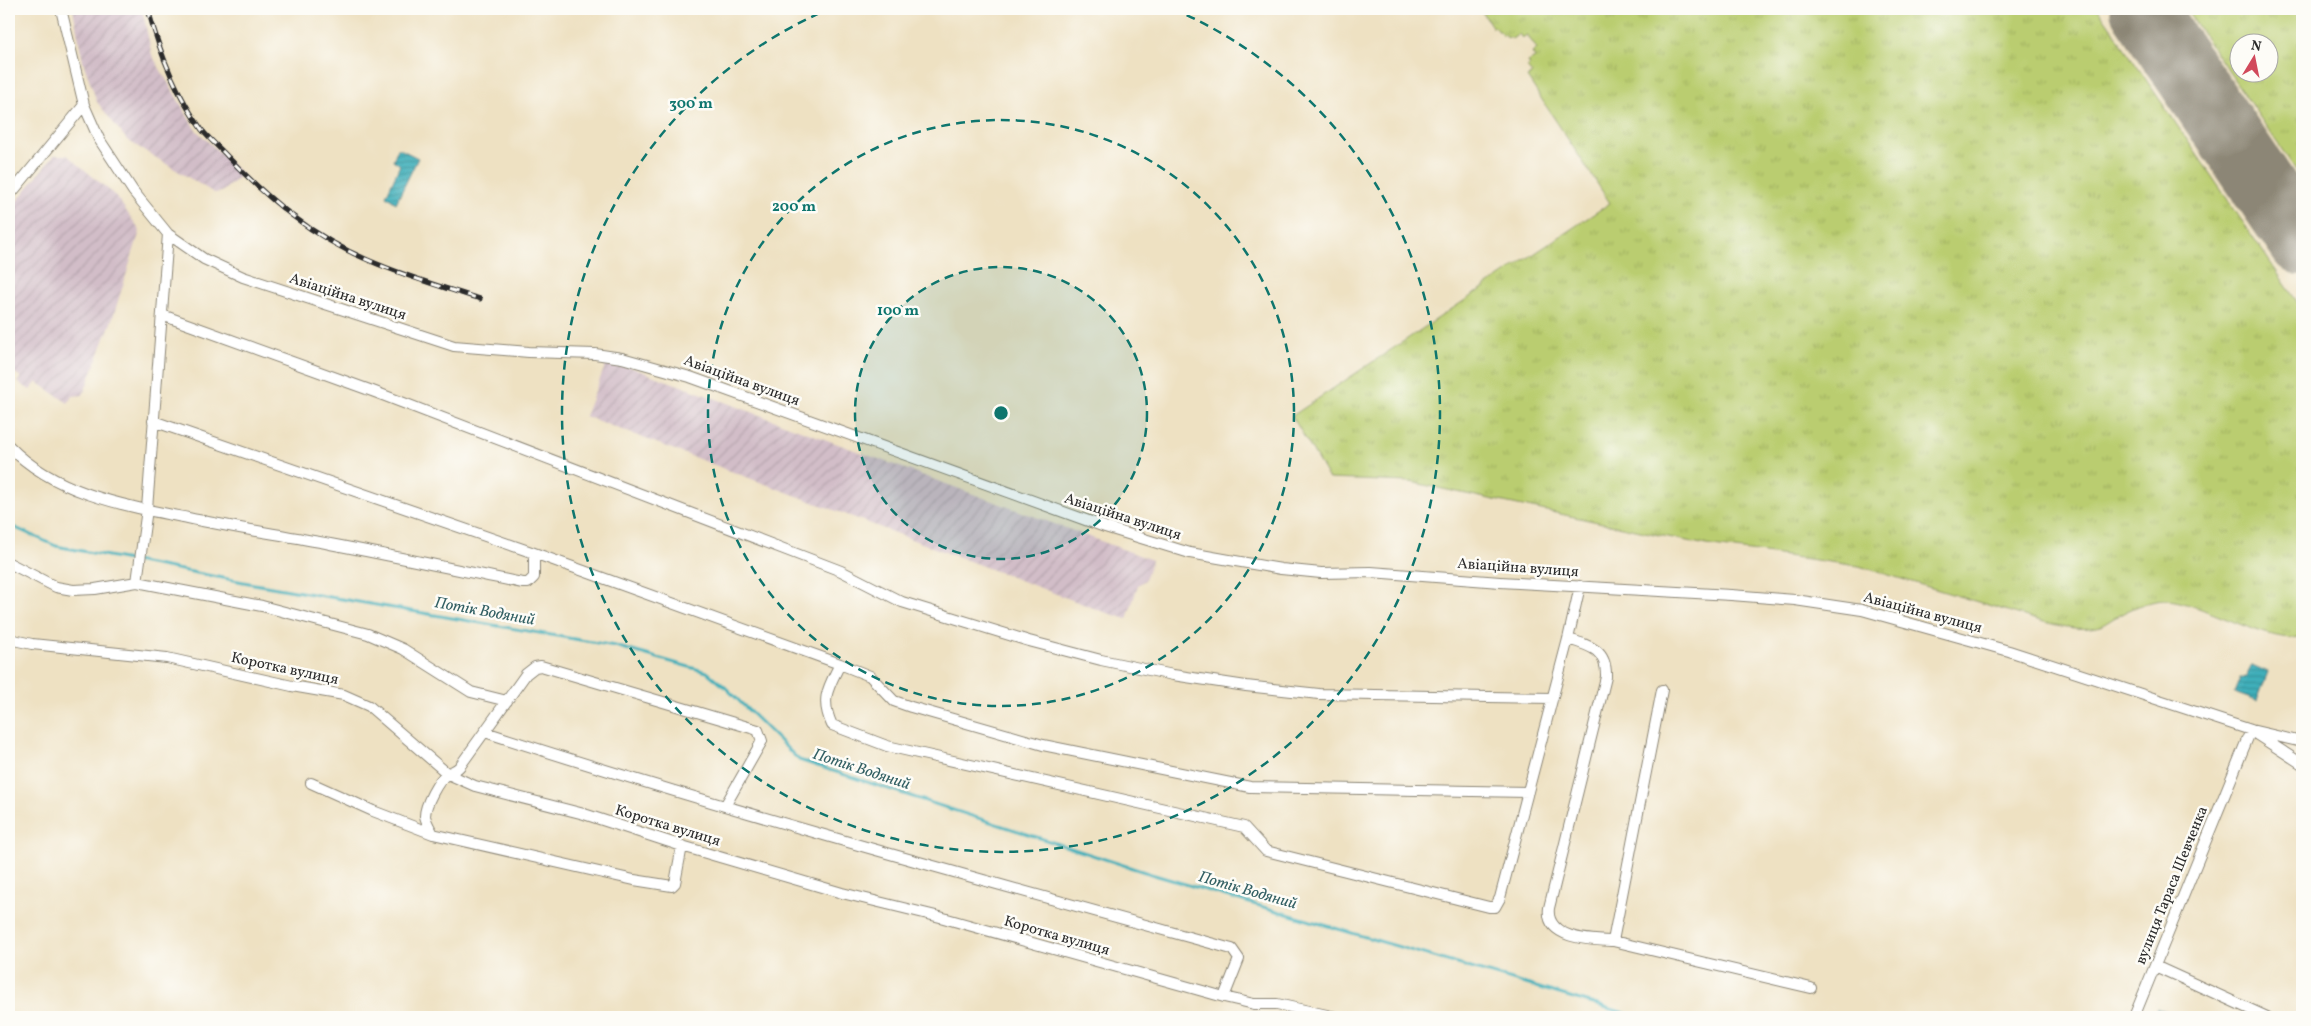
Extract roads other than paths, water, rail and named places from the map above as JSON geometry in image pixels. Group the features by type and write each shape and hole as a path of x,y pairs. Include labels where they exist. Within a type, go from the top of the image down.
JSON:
{"street":[{"name":"Авіаційна вулиця","path":"61,9 84,105 99,139 133,191 168,234 204,259 243,277 454,346 529,352 595,354 649,364 690,377 1105,528 1190,553 1237,563 1311,572 1371,572 1795,600 1862,610 2009,651 2251,730"},
{"path":"9,196 84,105"},
{"path":"138,582 147,509 168,234"},
{"path":"162,315 375,392 832,567 902,602 1029,641 1100,660 1173,675 1319,694 1553,698"},
{"path":"153,421 534,553 840,664 870,676 894,701 1043,745 1250,787 1528,792"},
{"path":"9,446 31,464 67,485 106,500 147,509 523,583 528,583 534,577 534,553"},
{"path":"9,563 56,587 73,590 94,589 138,582 262,606 380,638 403,649 471,692 507,701"},
{"path":"840,664 825,695 825,711 832,725 859,737 887,746 1244,827 1266,850 1495,907 1500,898 1553,698 1580,586"},
{"name":"Коротка вулиця","path":"9,639 32,644 167,658 292,686 344,695 369,706 448,774 475,786 558,807 842,893 940,917 1224,997 1254,1004 1277,1004 1323,1016 1336,1017"},
{"path":"1568,639 1592,646 1604,659 1606,677 1548,916 1550,924 1556,930 1591,940 1612,941 1811,988"},
{"path":"433,834 427,824 425,815 428,804 448,774 457,770 530,670 541,666 755,729 760,733 762,741 724,806"},
{"path":"1612,941 1662,690"},
{"path":"2251,730 2302,742"},
{"path":"2251,730 2283,754 2302,764"},
{"name":"вулиця Тараса Шевченка","path":"2134,1017 2251,730"},
{"path":"485,732 724,806 1232,949 1239,959 1224,997"},
{"path":"311,783 373,811 433,834 634,880 670,886 675,883 682,846"},
{"path":"2155,966 2267,1017"}],"water":[{"path":"398,148 418,158 396,203 386,196 400,165 393,160"},
{"path":"2252,665 2268,672 2257,701 2234,693 2240,678 2246,677"},
{"path":"2157,1008 2182,1017 2152,1017"}],"waterway":[{"name":"Потік Водяний","path":"9,525 56,546 254,584 615,646 707,672 725,687 799,760 1151,874 1638,1017"}],"railway":[{"path":"148,9 157,41 169,72 184,102 208,137 259,188 310,229 348,251 395,271 480,299"}]}
